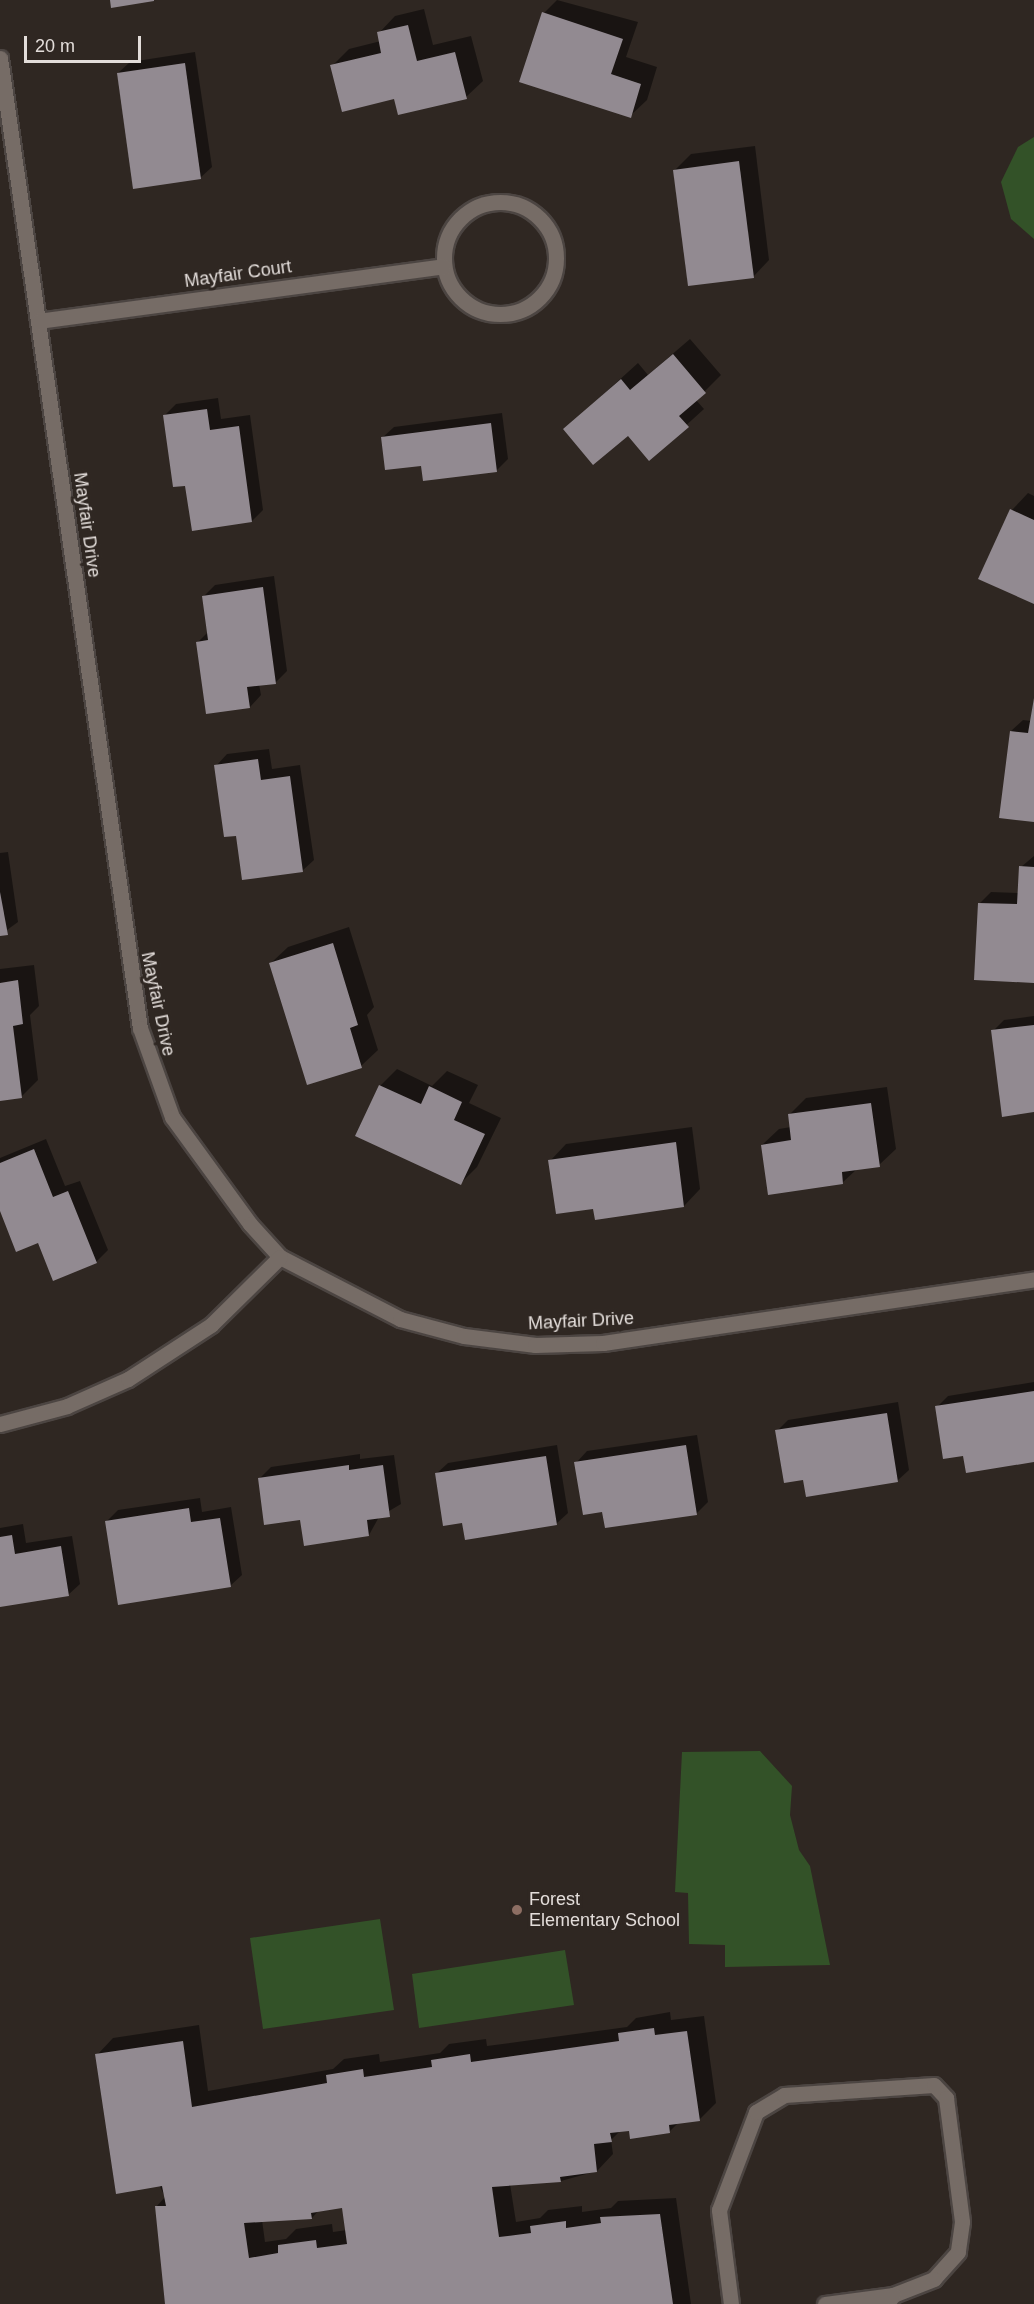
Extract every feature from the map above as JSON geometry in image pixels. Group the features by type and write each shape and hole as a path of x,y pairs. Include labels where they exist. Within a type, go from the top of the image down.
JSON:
{"street":[{"name":"Mayfair Drive","path":"0,58 140,1028 161,1094 186,1141 280,1257 400,1319 464,1336 535,1345 603,1343 1034,1279"},
{"path":"492,202 514,203 534,213 549,229 556,250 555,272 545,292 529,307 507,314 486,313 466,304 443,266 444,244 454,224 471,209 492,202"},
{"name":"Mayfair Court","path":"38,321 443,266"},
{"path":"0,1424 67,1406 128,1379 211,1325 280,1257"},
{"path":"731,2304 719,2210 756,2112 784,2095 934,2085 946,2098 962,2222 958,2252 934,2279 890,2300 825,2304"}],"green space":[{"path":"1034,137 1034,239 1011,219 1001,182 1018,147"},
{"path":"760,1751 792,1786 790,1815 799,1850 810,1866 830,1965 725,1967 725,1945 689,1944 688,1893 675,1892 682,1752"},
{"path":"380,1919 394,2010 263,2029 250,1938"},
{"path":"565,1950 574,2005 419,2028 412,1974"}],"building":[{"path":"110,0 154,0 154,1 111,8"},
{"path":"542,12 623,39 611,74 641,84 631,118 519,82"},
{"path":"408,25 417,61 455,52 467,99 398,115 394,99 342,112 330,65 381,53 377,32"},
{"path":"185,63 201,179 133,189 117,73"},
{"path":"739,161 754,278 688,286 673,170"},
{"path":"673,354 706,393 679,416 689,427 649,461 628,436 593,465 563,429 621,379 630,390"},
{"path":"207,409 210,430 239,426 252,522 192,531 185,486 173,487 163,415"},
{"path":"491,423 497,472 423,481 421,466 385,470 381,437"},
{"path":"1010,509 1034,520 1034,604 978,579"},
{"path":"263,587 276,684 247,687 250,708 206,714 196,642 208,640 202,596"},
{"path":"1034,698 1034,822 999,818 1010,731 1028,733"},
{"path":"258,759 261,780 290,776 303,872 242,880 236,836 224,837 214,765"},
{"path":"1019,866 1034,867 1034,983 974,980 978,903 1017,904"},
{"path":"0,892 8,935 0,936"},
{"path":"333,943 358,1025 350,1028 362,1068 307,1085 269,963"},
{"path":"18,980 23,1024 13,1026 22,1098 0,1101 0,983"},
{"path":"1034,1025 1034,1112 1002,1117 991,1030"},
{"path":"379,1085 421,1104 429,1086 462,1102 454,1120 485,1134 461,1185 355,1136"},
{"path":"871,1103 880,1167 842,1172 843,1184 768,1195 761,1145 791,1140 788,1114"},
{"path":"676,1142 684,1207 595,1220 593,1209 556,1214 548,1160"},
{"path":"34,1149 53,1197 68,1191 97,1263 53,1281 38,1243 16,1252 0,1211 0,1163"},
{"path":"1034,1391 1034,1462 966,1473 963,1456 943,1459 935,1406"},
{"path":"887,1413 898,1482 806,1497 803,1480 784,1483 775,1430"},
{"path":"686,1445 697,1515 605,1528 602,1512 583,1515 574,1462"},
{"path":"546,1456 557,1525 465,1540 462,1523 443,1526 435,1473"},
{"path":"349,1465 349,1470 383,1465 390,1517 367,1520 369,1536 304,1546 300,1520 264,1525 258,1478"},
{"path":"189,1508 191,1522 220,1518 231,1587 118,1605 105,1521"},
{"path":"12,1535 15,1554 61,1546 69,1596 0,1607 0,1537"},
{"path":"654,2028 655,2035 687,2031 700,2121 669,2125 670,2133 630,2139 629,2131 610,2133 612,2142 594,2144 597,2172 560,2177 561,2182 492,2187 499,2237 531,2233 530,2226 566,2221 566,2228 601,2223 600,2217 660,2214 673,2304 165,2304 155,2206 166,2206 162,2186 116,2194 95,2054 183,2041 192,2107 327,2083 326,2075 363,2069 364,2077 432,2067 431,2060 470,2054 471,2062 619,2041 618,2033","holes":["342,2208 347,2244 317,2248 316,2240 278,2245 278,2253 249,2258 244,2223 312,2219 311,2213"]}],"place":[{"name":"Forest Elementary School","path":"517,1910"}]}
